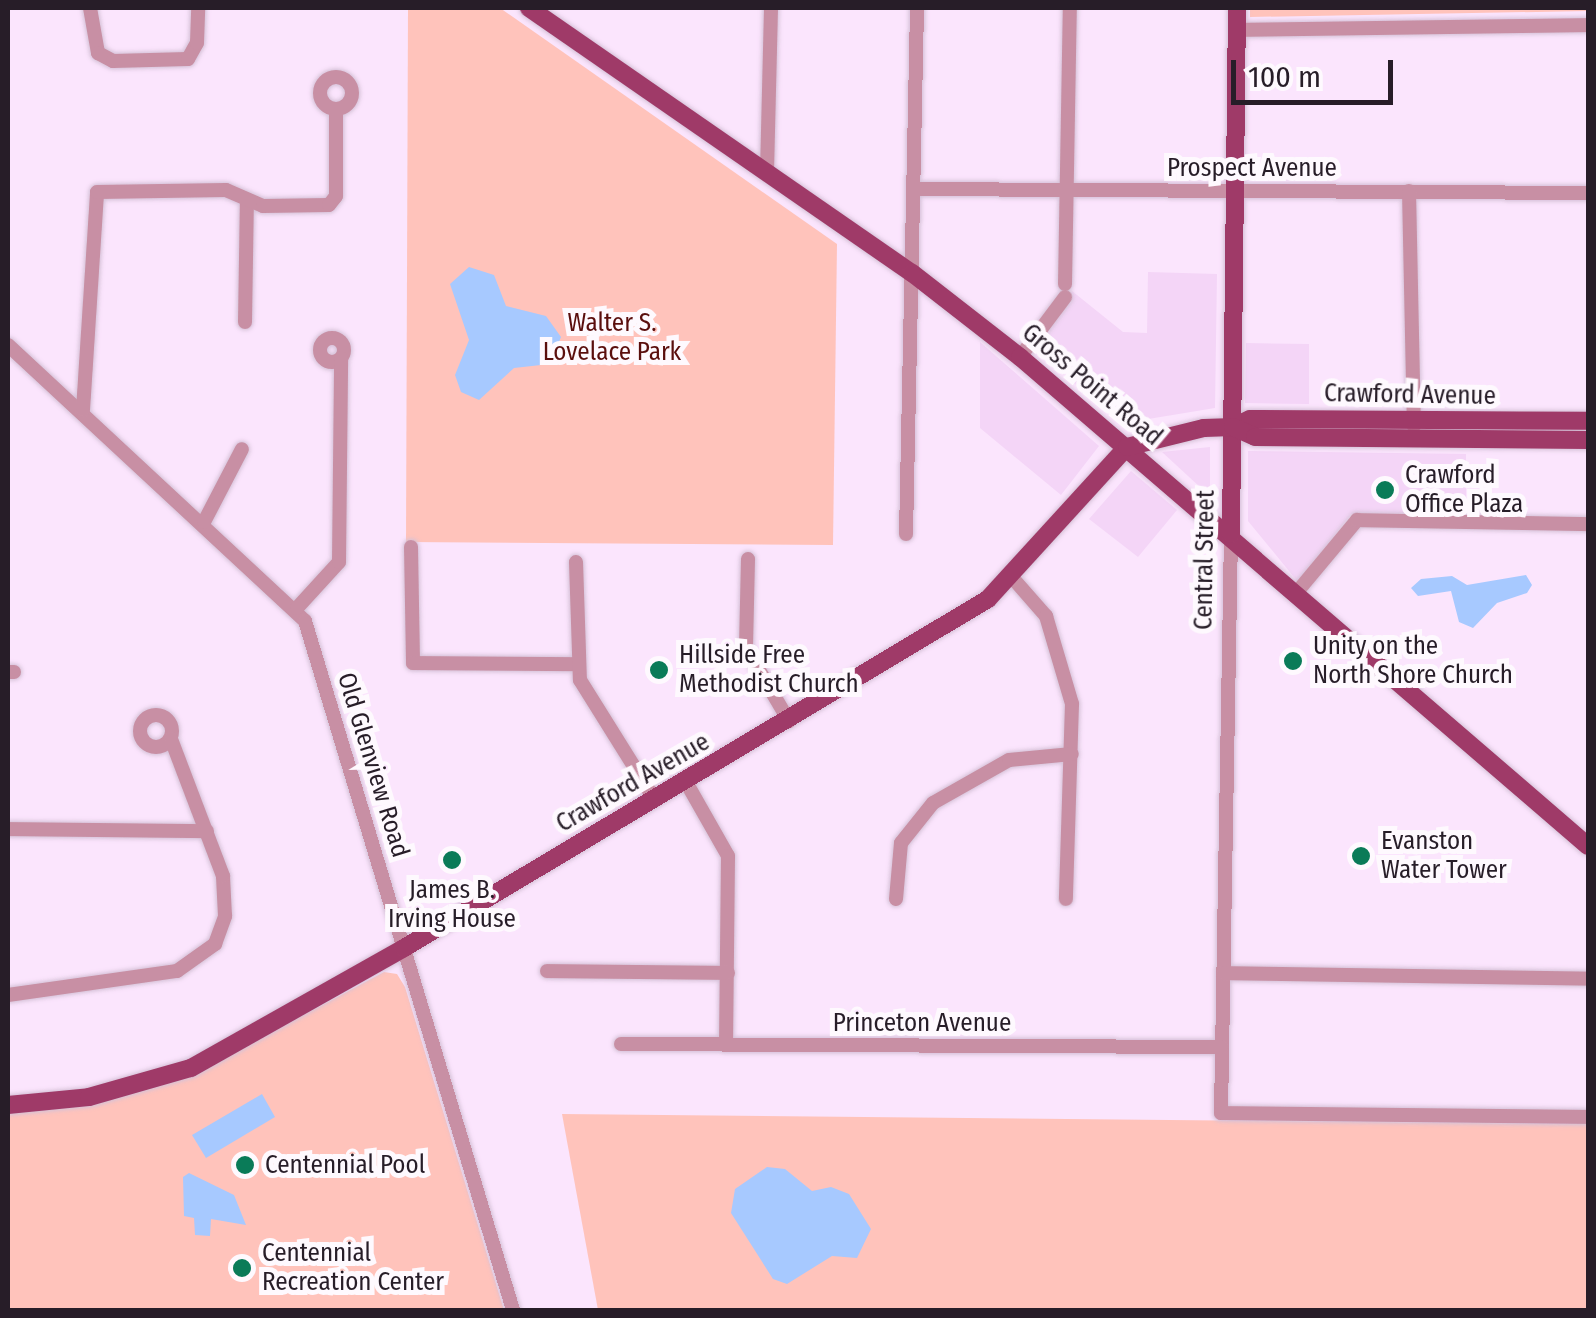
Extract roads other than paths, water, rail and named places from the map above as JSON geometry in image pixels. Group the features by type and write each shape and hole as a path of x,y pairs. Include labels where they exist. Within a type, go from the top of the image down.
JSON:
{"main road":[{"name":"Gross Point Road","path":"529,8 912,274 1020,357 1588,846"},
{"name":"Central Street","path":"1230,534 1237,8"},
{"name":"Crawford Avenue","path":"8,1105 89,1098 191,1068 404,948 988,599 1126,447 1166,432 1232,428 1250,418 1588,440"},
{"name":"Crawford Avenue","path":"1414,430 1588,421"}],"street":[{"path":"90,8 101,57 181,60 196,50 198,8"},
{"path":"767,172 771,8"},
{"path":"906,534 918,8"},
{"path":"1020,357 1065,290 1070,8"},
{"path":"1237,30 1588,25"},
{"path":"83,410 97,192 226,190 270,207 334,202 336,109"},
{"name":"Prospect Avenue","path":"914,189 1588,192"},
{"path":"1409,192 1414,430"},
{"path":"245,322 247,201"},
{"name":"Old Glenview Road","path":"8,345 297,608 316,651 513,1310"},
{"path":"297,608 340,555 341,358"},
{"path":"204,522 242,449"},
{"path":"1297,592 1357,520 1588,524"},
{"name":"Central Street","path":"1230,534 1221,1113 1588,1116"},
{"path":"411,547 412,663 576,664"},
{"path":"748,559 746,648 789,720"},
{"path":"576,562 576,664 654,800"},
{"path":"1010,574 1046,616 1064,661 1072,704 1066,899"},
{"path":"8,995 176,971 206,955 221,932 226,902 207,830 171,739"},
{"path":"896,898 901,843 933,803 1009,760 1072,754"},
{"path":"686,782 728,856 726,1045"},
{"path":"8,829 207,830"},
{"path":"548,971 728,974"},
{"path":"1224,973 1588,979"},
{"name":"Princeton Avenue","path":"621,1044 1222,1048"}],"water":[{"path":"469,267 494,275 506,306 546,316 561,337 550,364 514,368 479,400 461,392 455,375 469,340 450,284"},
{"path":"1526,575 1532,585 1527,593 1497,603 1473,628 1459,622 1451,591 1418,596 1411,588 1421,579 1452,576 1467,585"},
{"path":"262,1094 275,1117 206,1158 192,1135"},
{"path":"767,1167 785,1169 812,1191 831,1187 849,1194 871,1229 857,1258 832,1256 787,1284 773,1279 731,1213 735,1189"},
{"path":"189,1173 234,1195 246,1225 211,1219 210,1236 195,1235 194,1218 184,1216 183,1177"}],"place":[{"name":"Crawford Office Plaza","path":"1385,490"},
{"name":"Unity on the North Shore Church","path":"1293,661"},
{"name":"Hillside Free Methodist Church","path":"659,670"},
{"name":"Evanston Water Tower","path":"1361,856"},
{"name":"James B. Irving House","path":"452,860"},
{"name":"Centennial Pool","path":"245,1165"},
{"name":"Centennial Recreation Center","path":"242,1268"}],"park label":[{"name":"Walter S. Lovelace Park","path":"612,338"}]}
